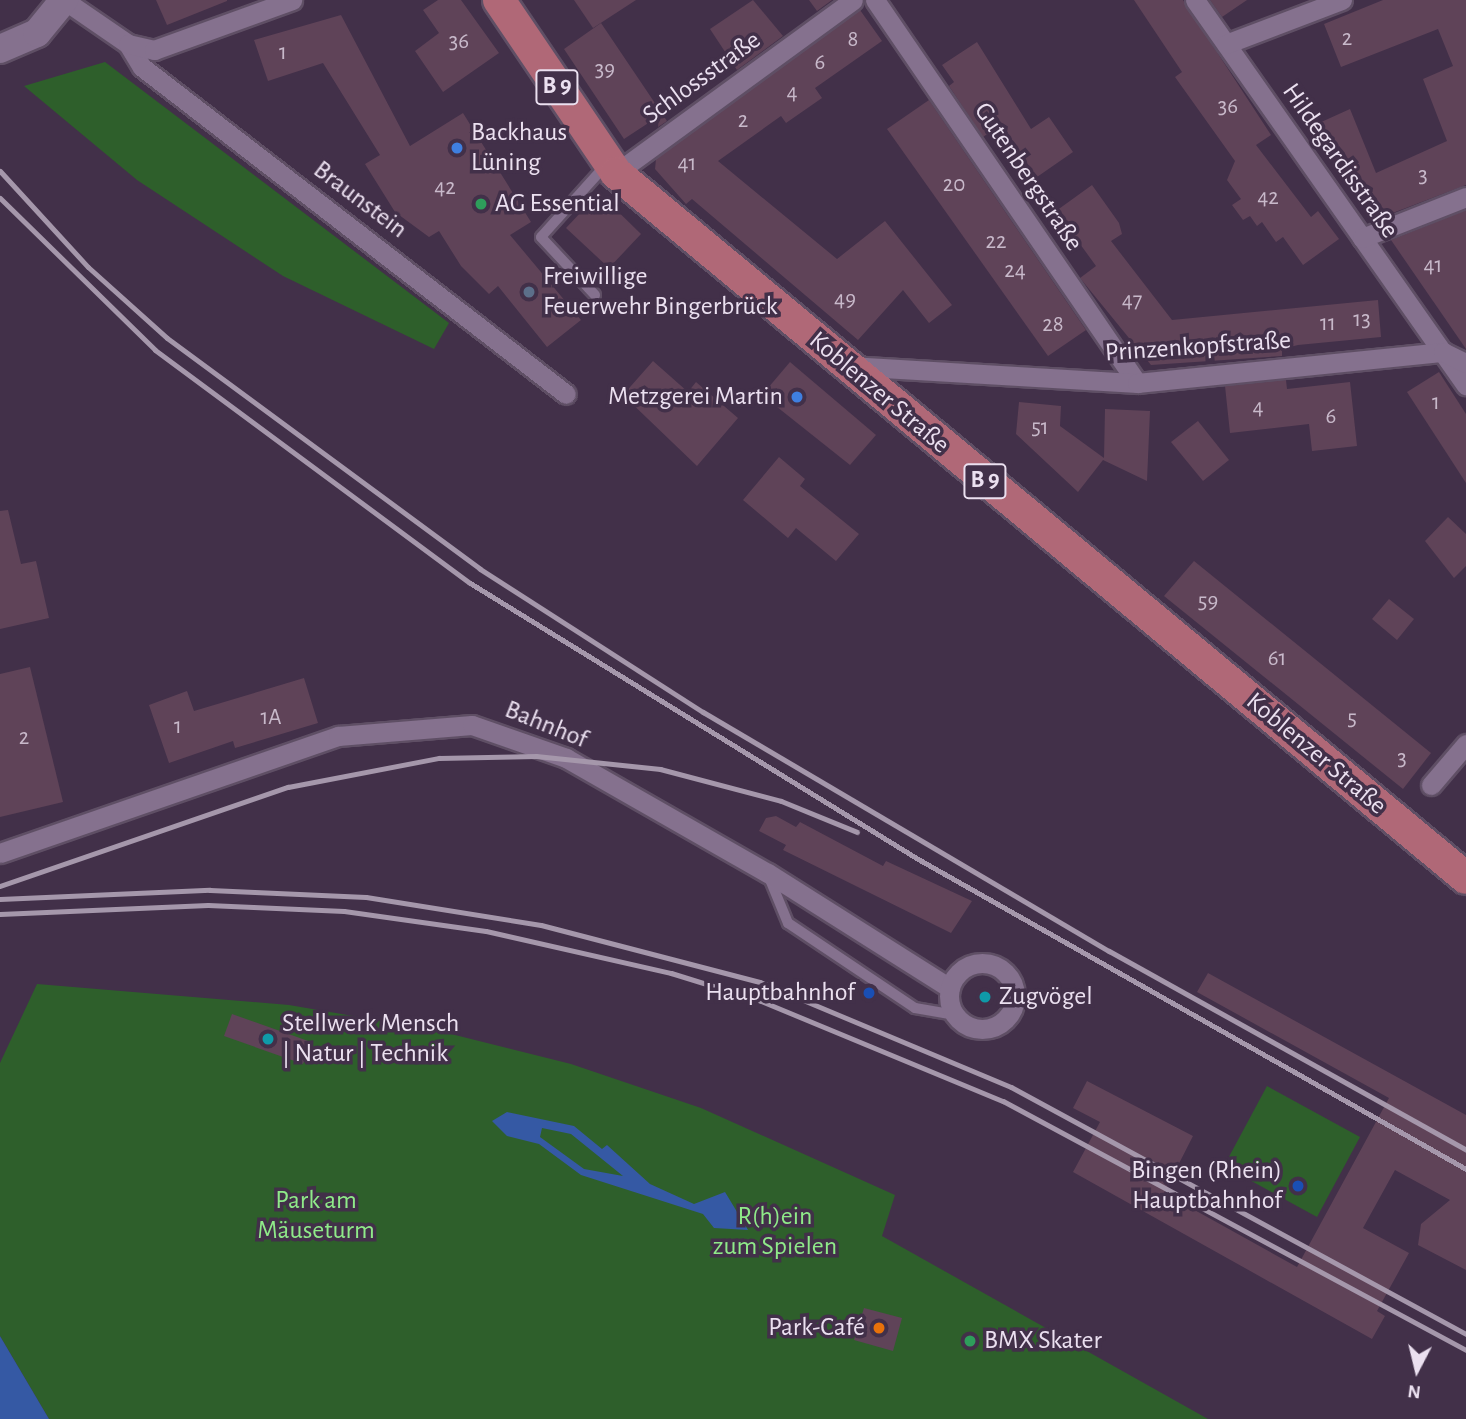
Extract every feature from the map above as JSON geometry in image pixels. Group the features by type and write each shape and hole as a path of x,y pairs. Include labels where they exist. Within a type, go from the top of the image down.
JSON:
{"main road":[{"path":"1,48 37,33 64,0"},
{"name":"Koblenzer Straße","path":"499,0 612,168 846,366 1466,878"}],"street":[{"path":"64,0 128,44 154,50 292,0"},
{"name":"Schlossstraße","path":"612,168 853,0"},
{"name":"Gutenbergstraße","path":"875,0 1137,383"},
{"name":"Hildegardisstraße","path":"1195,0 1466,385"},
{"path":"1226,44 1342,0"},
{"name":"Braunstein","path":"128,44 142,67 566,394"},
{"path":"1362,238 1466,197"},
{"path":"1443,352 1466,363"},
{"name":"Prinzenkopfstraße","path":"846,366 1137,383 1443,352"},
{"name":"Bahnhof","path":"0,853 35,846 245,764 338,736 472,725 566,758 768,873 950,988"},
{"path":"1431,785 1466,744"},
{"path":"982,962 1004,970 1016,989 1012,1012 996,1027 973,1028 955,1015 950,988 961,970 982,962"}],"lane":[{"path":"595,295 541,237 612,168"},
{"path":"768,873 788,923 915,1008 955,1015"}],"green space":[{"path":"105,62 449,323 434,349 283,276 137,180 24,86"},
{"name":"Park am Mäuseturm","path":"37,984 289,1005 435,1030 571,1064 701,1108 895,1195 882,1236 1208,1419 49,1419 0,1336 0,1063"},
{"path":"1267,1086 1360,1137 1317,1217 1224,1166"}],"water":[{"path":"507,1112 574,1126 602,1149 607,1145 650,1184 694,1204 725,1192 748,1230 714,1228 703,1214 581,1175 539,1144 507,1136 492,1121","holes":["542,1128 571,1134 623,1176 584,1169 540,1137"]},
{"path":"0,1336 49,1419 0,1419"}],"building":[{"path":"156,0 227,0 227,1 167,25"},
{"path":"438,0 461,0 499,53 443,92 415,51 439,33 423,10"},
{"path":"574,0 636,0 593,28"},
{"path":"753,0 783,36 737,70 710,29"},
{"path":"809,0 832,0 817,11"},
{"path":"1134,0 1183,0 1271,135 1256,145 1311,217 1318,211 1339,239 1303,265 1283,237 1276,242 1262,222 1257,226 1250,216 1243,220 1232,205 1241,199 1227,180 1235,161 1175,77 1182,72"},
{"path":"1210,0 1247,0 1222,17"},
{"path":"1383,0 1466,0 1466,185 1377,219 1308,128 1350,109 1376,173 1447,141 1423,79 1453,66 1438,29 1341,67 1324,24"},
{"path":"860,10 882,41 815,88 822,98 786,123 781,116 718,161 837,259 885,221 952,305 929,323 903,290 858,340 692,199 686,204 655,169 656,159"},
{"path":"341,15 410,146 463,113 531,222 510,235 581,320 547,347 498,286 489,294 461,266 439,231 429,237 395,212 365,164 380,155 323,63 268,81 254,40"},
{"path":"601,23 667,121 658,127 659,116 624,139 564,49"},
{"path":"977,42 1031,129 1049,117 1073,152 1037,177 1000,125 983,137 949,86 954,82 942,65"},
{"path":"929,100 1086,330 1048,356 887,129"},
{"path":"1092,185 1119,223 1122,234 1111,241 1172,320 1378,300 1381,337 1298,345 1282,349 1282,356 1151,365 1080,278 1096,266 1056,211"},
{"path":"599,193 641,234 609,268 566,228"},
{"path":"1466,210 1466,349 1391,240"},
{"path":"653,361 688,392 696,382 738,418 697,466 623,395"},
{"path":"790,362 876,435 850,465 762,395"},
{"path":"1439,372 1466,414 1466,483 1407,392"},
{"path":"1286,380 1287,389 1350,382 1357,446 1312,451 1309,424 1230,433 1225,386"},
{"path":"1019,402 1061,406 1060,426 1104,458 1105,409 1150,411 1147,481 1103,460 1078,492 1016,434"},
{"path":"1198,421 1229,460 1203,481 1171,442"},
{"path":"779,457 805,479 800,486 859,534 836,561 796,528 788,538 743,500"},
{"path":"8,510 21,564 36,561 49,618 0,629 0,511"},
{"path":"1448,517 1466,534 1466,566 1454,578 1425,541"},
{"path":"1194,561 1431,753 1403,789 1164,596"},
{"path":"1389,599 1414,619 1397,640 1372,619"},
{"path":"30,667 63,802 0,817 0,674"},
{"path":"304,678 318,723 235,748 233,741 169,763 149,705 187,691 194,711"},
{"path":"776,816 796,827 800,822 883,866 886,861 972,901 951,933 783,850 786,845 759,831 766,818"},
{"path":"1208,973 1466,1115 1466,1270 1418,1245 1421,1224 1450,1200 1395,1170 1363,1228 1409,1253 1377,1311 1385,1316 1372,1339 1073,1172 1100,1122 1073,1108 1087,1081 1193,1136 1164,1193 1297,1267 1389,1098 1197,992"},
{"name":"Stellwerk Mensch | Natur | Technik","path":"232,1014 311,1042 303,1064 224,1036"},
{"path":"864,1308 902,1318 893,1351 854,1340"}],"railway":[{"path":"0,171 88,267 167,338 480,569 703,712 1109,951 1466,1150"},
{"path":"0,198 155,350 470,583 918,859 1466,1169"},
{"path":"0,886 288,787 439,758 536,756 660,769 781,801 857,832"},
{"path":"0,899 210,890 366,897 541,925 760,982 1011,1087 1466,1334"},
{"path":"0,914 208,905 344,911 486,931 671,973 761,1001 1003,1101 1466,1350"}],"place":[{"name":"Backhaus Lüning","path":"457,148"},
{"name":"AG Essential","path":"481,204"},
{"name":"Freiwillige Feuerwehr Bingerbrück","path":"529,292"},
{"name":"Metzgerei Martin","path":"797,397"},
{"name":"Hauptbahnhof","path":"869,993"},
{"name":"Zugvögel","path":"985,997"},
{"name":"Stellwerk Mensch | Natur | Technik","path":"268,1039"},
{"name":"Bingen (Rhein) Hauptbahnhof","path":"1298,1186"},
{"name":"Park-Café","path":"879,1328"},
{"name":"BMX Skater","path":"970,1341"}],"park label":[{"name":"R(h)ein zum Spielen","path":"775,1232"}]}
